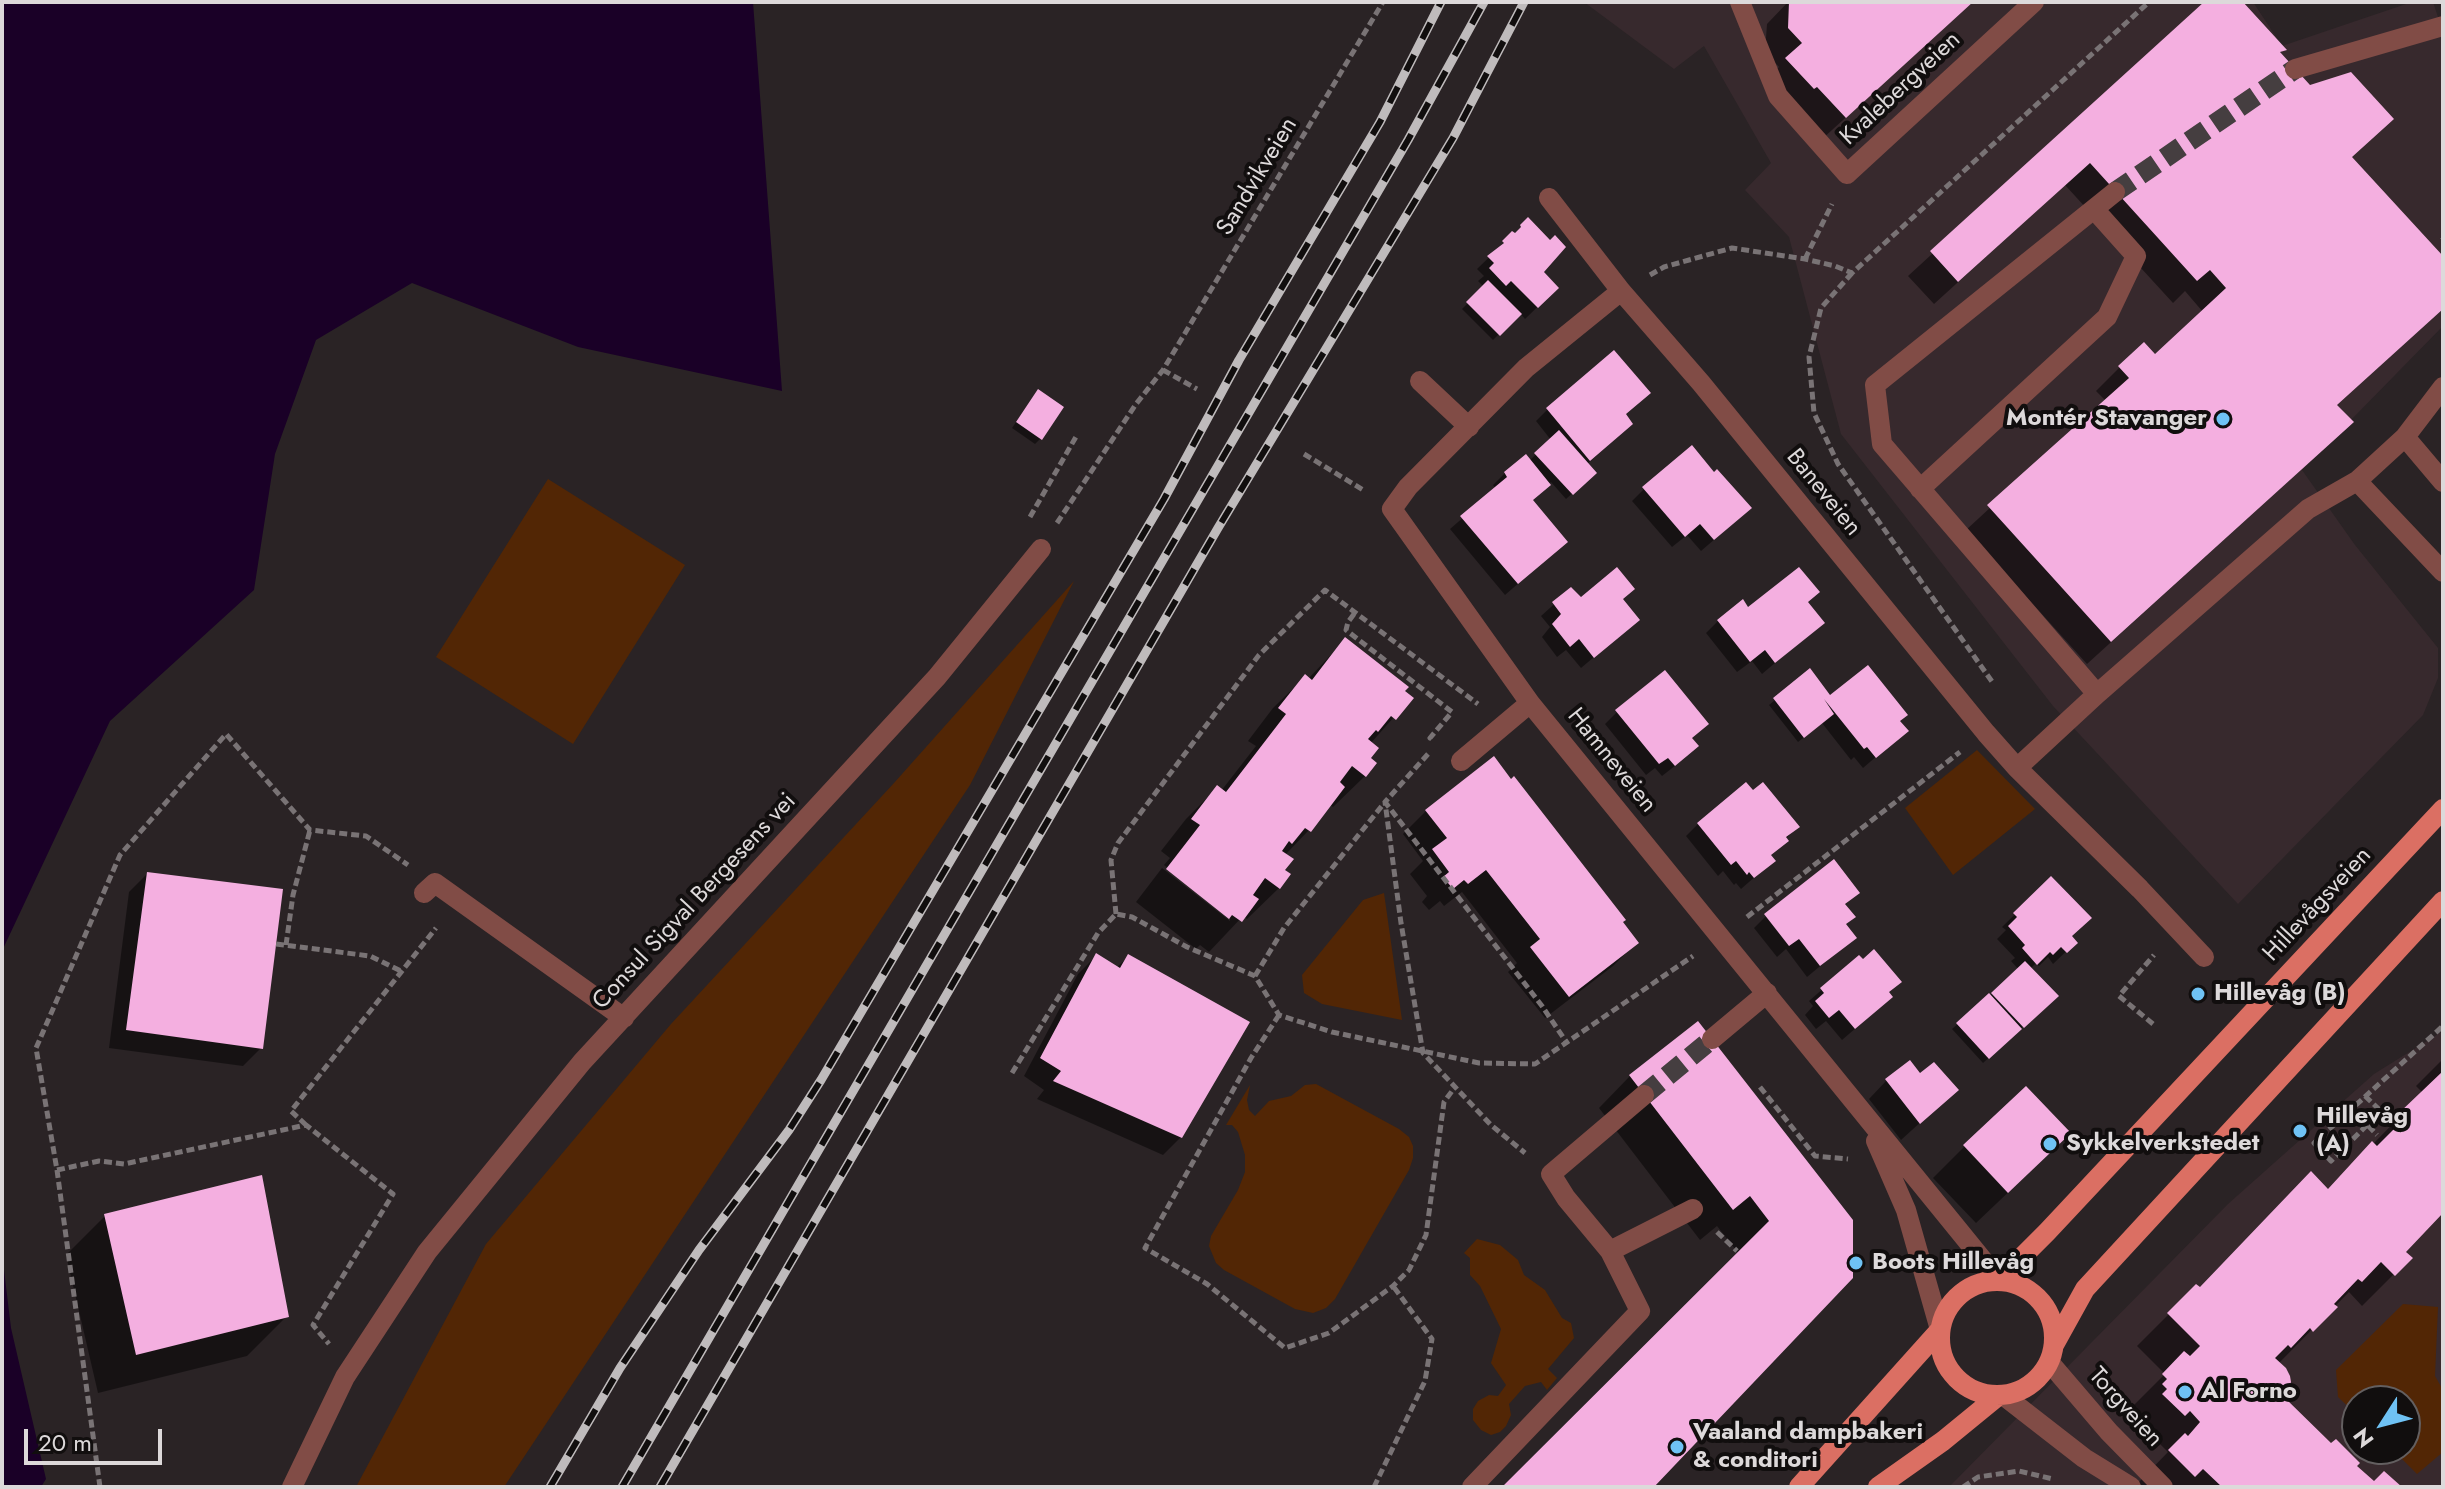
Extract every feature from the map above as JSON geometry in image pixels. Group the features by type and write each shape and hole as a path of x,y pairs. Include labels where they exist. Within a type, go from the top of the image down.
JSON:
{"main road":[{"name":"Hillevågsveien","path":"1999,1280 2443,809"},
{"path":"1878,1487 2001,1396 2024,1389 2040,1377 2085,1289 2443,901"},
{"path":"1799,1487 1939,1329 1957,1296 1971,1287 1999,1280 2030,1290 2044,1305 2053,1323 2052,1354"},
{"path":"1939,1329 1940,1346 1948,1368 1958,1380 1978,1392 2001,1396"}],"street":[{"name":"Kvalebergveien","path":"1741,2 1778,96 1847,174 2034,2"},
{"path":"2295,69 2443,26"},
{"path":"2097,694 1882,444 1875,385 2115,192"},
{"name":"Baneveien","path":"1549,198 1621,291 1701,383 1986,733 2204,957"},
{"path":"1920,489 2107,317 2136,256 2094,209"},
{"path":"1392,509 1408,487 1526,368 1621,291"},
{"path":"1420,381 1469,427"},
{"path":"2017,768 2308,509 2357,481 2405,437 2443,387"},
{"path":"2405,437 2443,482"},
{"path":"2357,481 2443,572"},
{"name":"Hamneveien","path":"1392,509 1530,703 1999,1280"},
{"name":"Consul Sigval Bergesens vei","path":"292,1487 345,1377 427,1252 582,1062 937,677 1041,549"},
{"path":"1461,761 1530,703"},
{"path":"430,888 624,1018"},
{"path":"1712,1039 1767,993"},
{"path":"1472,1487 1640,1311 1610,1251 1566,1198 1551,1174 1644,1095"},
{"name":"Hamneveien","path":"1866,1119 1906,1210 1939,1329"},
{"path":"1610,1251 1693,1209"},
{"name":"Torgveien","path":"2052,1354 2109,1432 2163,1487"},
{"path":"2001,1396 2084,1458 2131,1487"}],"path":[{"name":"Sandvikveien","path":"1163,370 1383,2"},
{"path":"1994,684 1838,464 1814,413 1809,357 1821,308 1852,273 2149,2"},
{"path":"1805,259 1816,236"},
{"path":"1621,291 1664,267 1732,248 1805,259 1852,273"},
{"path":"1041,549 1136,404 1163,370 1197,389"},
{"path":"1304,454 1392,509"},
{"path":"1012,1073 1098,933 1116,914 1111,860 1118,843 1259,655 1325,590 1504,725"},
{"path":"1255,976 1284,928 1410,771 1439,743 1430,738 1452,712 1346,630 1354,614"},
{"path":"1116,914 1132,917 1187,947 1255,976 1279,1015 1332,1032 1423,1053 1479,1063 1535,1064 1721,938 1986,733"},
{"path":"100,1487 57,1170 36,1048 120,855 226,734 310,830 366,836 430,888"},
{"path":"1385,802 1567,1043"},
{"path":"1385,802 1423,1053 1491,1125 1551,1174"},
{"path":"286,945 293,895 310,830"},
{"path":"329,1345 313,1325 393,1194 291,1111 436,928"},
{"path":"2153,1024 2119,996 2176,930"},
{"path":"276,944 370,956 401,971"},
{"path":"1279,1015 1251,1058 1145,1248 1207,1284 1285,1348 1329,1333 1393,1286 1409,1270 1426,1235 1444,1102 1455,1087"},
{"path":"2367,1125 2331,1161 2314,1143 2443,1026"},
{"path":"1760,1087 1815,1156 1849,1159"},
{"path":"2365,1096 2402,1131"},
{"path":"2360,1117 2377,1135"},
{"path":"57,1170 99,1161 124,1164 306,1125"},
{"path":"1374,1487 1425,1381 1432,1339 1393,1286"},
{"path":"1963,1487 1978,1477 2019,1471 2062,1481"},
{"path":"2050,1487 2052,1479"}],"shaded area":[{"path":"2,2 753,2 782,391 578,347 412,283 316,340 275,454 254,590 110,721 2,951"},
{"path":"1584,2 2253,2 2282,46 2412,2 2433,2 2443,32 2443,326 2302,470 2355,545 2438,648 2438,678 2423,715 2238,904 2053,706 1841,434 1789,237 1745,190 1771,163 1704,46 1674,69"},
{"path":"548,479 685,565 573,744 436,657"},
{"path":"1074,581 970,785 504,1487 356,1487 486,1244 671,1024 894,783"},
{"path":"1977,750 2035,809 1953,875 1905,808"},
{"path":"1384,893 1402,1020 1322,1004 1304,993 1302,975 1363,900"},
{"path":"2443,1031 2443,1487 1949,1487 2228,1204 2374,1074"},
{"path":"1316,1084 1399,1129 1409,1137 1413,1158 1335,1299 1326,1308 1313,1313 1295,1309 1224,1270 1216,1263 1209,1246 1211,1236 1245,1172 1245,1155 1238,1132 1232,1125 1226,1125 1250,1085 1247,1100 1249,1110 1255,1116 1269,1101 1291,1096 1305,1085"},
{"path":"1477,1239 1500,1245 1518,1260 1524,1275 1545,1290 1562,1318 1571,1323 1574,1338 1548,1369 1557,1378 1547,1390 1541,1382 1525,1386 1509,1404 1511,1415 1506,1426 1491,1435 1481,1430 1473,1420 1473,1409 1478,1401 1489,1395 1498,1396 1506,1385 1491,1363 1501,1329 1480,1286 1470,1275 1470,1258 1464,1253"},
{"path":"2,1253 11,1328 46,1479 41,1487 2,1487"},
{"path":"2403,1304 2438,1307 2435,1376 2443,1390 2443,1452 2417,1474 2408,1465 2421,1465 2421,1385 2341,1385 2341,1400 2338,1397 2336,1370"}],"building":[{"path":"1789,2 1973,2 1846,118 1785,58 1802,43 1788,28"},
{"path":"2204,2 2243,2 2287,50 2280,52 2310,85 2351,72 2394,119 2352,157 2443,256 2443,309 2337,405 2354,422 2111,642 1987,505 2129,378 2118,366 2144,342 2155,354 2226,288 2210,270 2197,281 2090,163 1958,282 1930,251"},
{"path":"1528,217 1550,240 1555,235 1566,247 1544,272 1559,288 1538,308 1511,281 1506,286 1489,268 1494,263 1487,256 1504,243 1502,241 1512,231 1515,233"},
{"path":"1488,280 1522,314 1500,336 1466,302"},
{"path":"1614,350 1651,393 1626,414 1633,424 1590,461 1546,408"},
{"path":"1038,389 1064,407 1042,440 1016,422"},
{"path":"1559,430 1597,473 1573,495 1534,453"},
{"path":"1692,445 1714,472 1717,469 1752,508 1714,540 1700,524 1685,537 1642,487"},
{"path":"1526,454 1551,485 1533,500 1568,542 1518,584 1460,516 1507,477 1504,472"},
{"path":"1617,567 1635,589 1623,599 1640,620 1594,658 1579,639 1570,647 1552,624 1561,614 1552,602 1571,587 1581,597"},
{"path":"1799,567 1820,592 1808,602 1825,623 1775,663 1765,650 1750,662 1717,620 1743,599 1748,607"},
{"path":"1345,637 1409,687 1405,691 1414,698 1396,720 1391,716 1368,739 1379,748 1371,758 1377,763 1366,777 1352,766 1340,782 1345,787 1311,832 1305,828 1292,844 1289,841 1282,851 1294,859 1285,870 1291,874 1280,889 1265,878 1253,895 1259,899 1242,922 1232,915 1229,919 1166,869 1200,825 1191,819 1217,785 1226,792 1286,714 1278,708 1305,674 1312,680"},
{"path":"1868,665 1908,715 1900,721 1909,731 1876,758 1867,747 1864,749 1824,699 1834,714 1804,738 1773,698 1810,668 1830,695"},
{"path":"1665,670 1709,724 1692,738 1699,746 1675,766 1668,758 1659,764 1615,710"},
{"path":"1494,756 1511,779 1514,776 1626,920 1623,922 1639,943 1569,997 1530,947 1540,939 1486,870 1468,884 1464,880 1453,889 1443,877 1449,872 1432,849 1447,838 1425,810"},
{"path":"1746,782 1753,790 1763,782 1800,827 1786,837 1789,841 1771,855 1776,861 1754,878 1749,872 1747,875 1736,861 1731,865 1697,823"},
{"path":"1834,859 1860,893 1845,904 1856,917 1846,924 1857,938 1820,966 1799,939 1789,946 1764,914"},
{"path":"147,872 283,889 263,1049 126,1030"},
{"path":"2051,876 2092,918 2072,936 2078,943 2067,953 2061,947 2053,955 2050,952 2037,965 2008,926 2017,917 2013,913"},
{"path":"1874,949 1902,982 1889,992 1893,997 1855,1029 1839,1010 1829,1018 1815,1001 1824,993 1820,988 1859,955 1863,959"},
{"path":"1096,953 1120,968 1128,954 1250,1022 1182,1138 1053,1081 1061,1071 1040,1058"},
{"path":"2025,961 2059,996 2024,1028 1991,993"},
{"path":"1989,993 2022,1029 1989,1059 1956,1023"},
{"path":"1698,1021 1853,1220 1853,1278 1654,1487 1502,1487 1769,1221 1750,1196 1733,1210 1629,1075"},
{"path":"1910,1060 1920,1073 1934,1062 1959,1090 1920,1124 1885,1079"},
{"path":"2443,1071 2443,1213 2406,1252 2413,1258 2395,1276 2381,1262 2362,1282 2358,1279 2334,1304 2338,1307 2313,1332 2310,1328 2291,1348 2288,1345 2275,1358 2290,1376 2285,1398 2331,1443 2336,1439 2341,1444 2341,1465 2358,1465 2374,1481 2384,1471 2402,1487 2222,1487 2203,1469 2195,1477 2168,1450 2185,1433 2188,1436 2200,1422 2190,1411 2185,1416 2162,1394 2167,1389 2162,1384 2167,1379 2162,1374 2184,1351 2190,1356 2200,1346 2167,1313 2196,1284 2200,1287 2311,1171 2328,1189 2372,1141 2377,1146 2404,1119 2398,1114"},
{"path":"2026,1086 2071,1133 2008,1193 1963,1145"},
{"path":"262,1175 289,1317 136,1355 104,1214"}],"tunnel":[{"path":"2115,192 2295,69"},
{"path":"1644,1095 1712,1039"}],"railway":[{"path":"550,1487 620,1368 699,1250 789,1130 821,1080 1164,499 1239,360 1380,122 1441,2"},
{"path":"622,1487 1408,140 1484,2"},
{"path":"660,1487 1218,528 1453,138 1524,2"}],"place":[{"name":"Montér Stavanger","path":"2223,419"},
{"name":"Hillevåg (B)","path":"2198,994"},
{"name":"Hillevåg (A)","path":"2300,1131"},
{"name":"Sykkelverkstedet","path":"2050,1144"},
{"name":"Boots Hillevåg","path":"1856,1263"},
{"name":"Al Forno","path":"2185,1392"},
{"name":"Vaaland dampbakeri & conditori","path":"1677,1447"}]}
